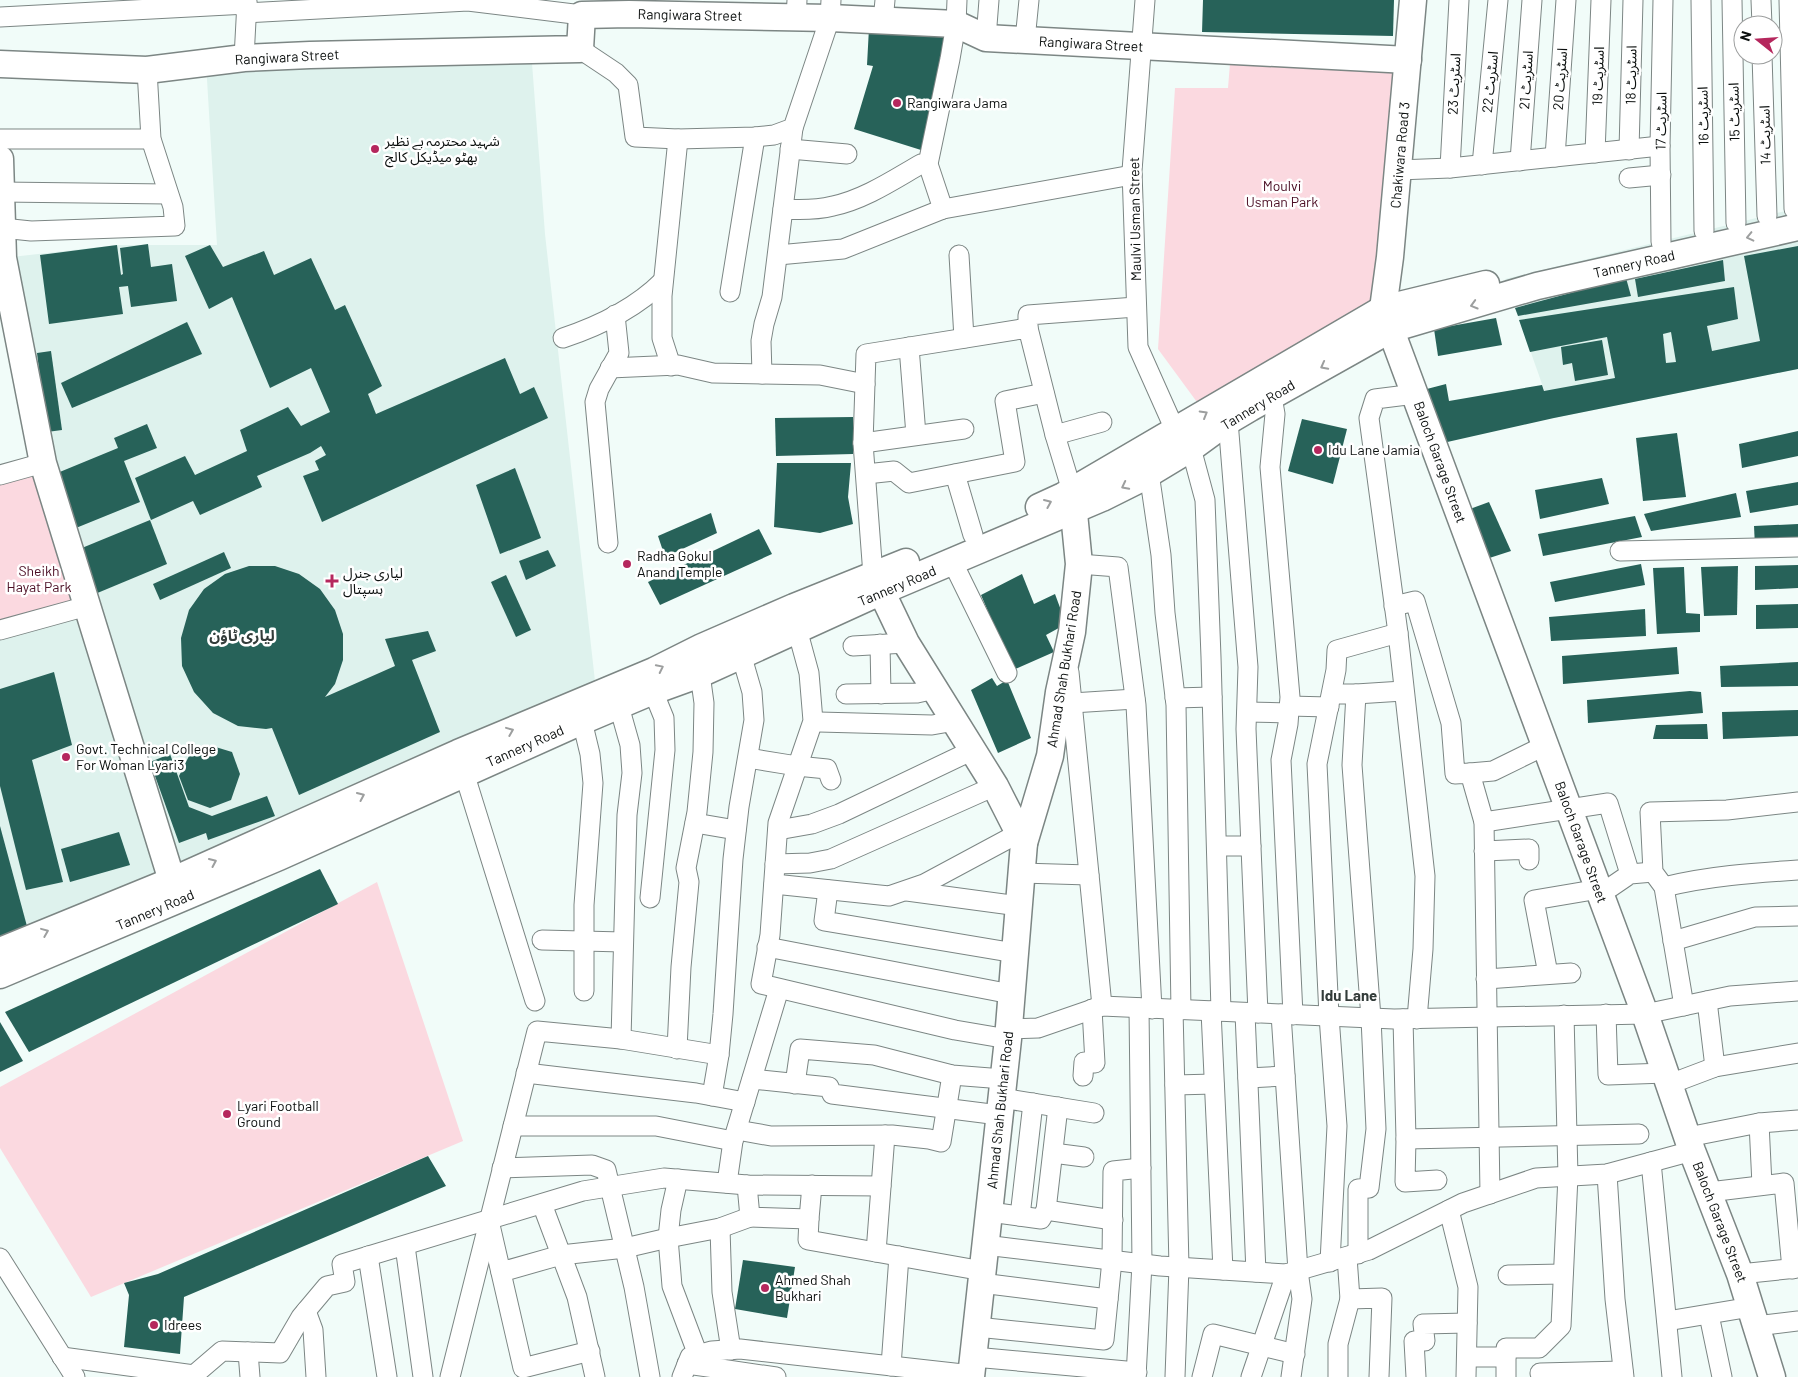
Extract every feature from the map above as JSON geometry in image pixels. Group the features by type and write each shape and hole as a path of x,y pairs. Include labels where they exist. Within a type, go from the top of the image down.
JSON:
{"street":[{"path":"986,38 989,0"},
{"path":"1025,40 1029,0"},
{"name":"Maulvi Usman Street","path":"1145,0 1132,175 1138,347 1183,439 1205,500 1217,846 1214,1084 1223,1270"},
{"name":"Chakiwara Road 3","path":"1387,319 1390,258 1413,0"},
{"name":"اسٹریٹ 23","path":"1450,168 1458,0"},
{"name":"اسٹریٹ 22","path":"1482,164 1498,0"},
{"name":"اسٹریٹ 21","path":"1520,161 1532,0"},
{"name":"اسٹریٹ 20","path":"1555,157 1566,0"},
{"name":"اسٹریٹ 19","path":"1595,153 1601,0"},
{"name":"اسٹریٹ 18","path":"1629,150 1633,0"},
{"name":"اسٹریٹ 17","path":"1661,242 1660,146 1663,0"},
{"name":"اسٹریٹ 16","path":"1701,0 1704,231"},
{"name":"اسٹریٹ 15","path":"1732,0 1736,223"},
{"path":"1761,0 1762,15"},
{"path":"1789,0 1797,214"},
{"path":"0,17 246,6 468,1 582,15 580,49 616,73 628,85 635,137 678,139 774,136 793,128"},
{"path":"244,58 246,6"},
{"name":"Rangiwara Street","path":"582,15 661,7 956,12 986,38 1408,60"},
{"path":"762,374 761,341 772,297 793,128 830,9"},
{"path":"943,209 928,164 956,12"},
{"name":"Rangiwara Street","path":"0,64 147,70 244,58 580,49"},
{"name":"اسٹریٹ 14","path":"1762,65 1767,216"},
{"path":"1,240 30,231 175,226 173,207 151,139 147,70"},
{"path":"730,292 755,137"},
{"path":"0,139 151,139"},
{"path":"671,366 662,338 663,281 678,139"},
{"path":"1398,170 1450,168 1660,146"},
{"path":"790,149 847,154"},
{"path":"0,159 3,258 44,462 174,890"},
{"path":"782,209 805,210 833,206 874,191 921,164 928,164"},
{"path":"778,255 843,249 943,209 1132,175"},
{"path":"1630,178 1661,175"},
{"path":"1,192 168,194"},
{"name":"Tannery Road","path":"0,975 174,890 461,763 702,647 794,607 953,563 1073,501 1183,439 1387,319 1661,242 1767,216 1797,214"},
{"name":"Tannery Road","path":"461,763 582,721 700,674 797,629 877,584 973,535 1149,473 1167,461 1183,439 1228,421 1272,397 1387,319 1537,286 1797,214"},
{"path":"959,254 964,338"},
{"path":"563,338 594,327 648,297 663,281"},
{"path":"1073,501 1054,435 1028,328 1028,315 1136,307"},
{"path":"608,543 595,402 599,389 619,353 615,315"},
{"name":"Baloch Garage Street","path":"1387,319 1645,1014 1690,1144 1740,1274 1772,1377"},
{"path":"774,884 889,896 924,884 1021,838 995,786 906,643 877,584 863,443 866,354 1028,328"},
{"path":"910,347 916,435"},
{"path":"610,368 678,365 713,373 820,375 865,384"},
{"path":"866,474 894,471 909,483 1015,462 1006,401 1044,393"},
{"path":"1415,394 1375,399 1369,418 1398,634 1425,876 1423,949 1410,1019 1405,1182 1437,1180"},
{"path":"1272,397 1275,414 1270,467 1290,698 1288,724 1281,760 1287,1015 1285,1076 1292,1273 1302,1299 1292,1377"},
{"path":"1228,421 1248,667 1246,730 1251,846 1252,1013 1248,1078 1256,1272"},
{"path":"1054,435 1102,422"},
{"path":"863,443 964,429"},
{"path":"0,475 44,462"},
{"path":"1149,473 1161,556 1164,613 1175,698 1177,1010 1174,1085 1179,1267 1175,1377"},
{"path":"955,474 973,535"},
{"name":"Ahmad Shah Bukhari Road","path":"972,1370 1008,1034 1022,873 1021,838 1050,756 1059,692 1072,632 1079,564 1073,501"},
{"path":"1620,551 1798,547"},
{"path":"953,563 1007,673"},
{"path":"689,1365 712,1352 740,1349 891,1366 972,1370 1065,1365 1137,1374 1142,1263 1141,1168 1146,1008 1135,699 1118,567 1079,564"},
{"path":"1394,606 1415,601 1451,724 1455,774 1493,771 1546,746"},
{"path":"0,630 87,606"},
{"path":"797,629 809,673 813,721 778,823 768,947 761,984 955,1030 1008,1034 1038,1028 1097,1008 1146,1008 1410,1019 1645,1014 1730,996 1798,990"},
{"path":"1338,1377 1338,1344 1350,1299 1345,1257 1329,1016 1317,764 1336,670 1337,650 1398,634"},
{"path":"853,646 906,643"},
{"path":"880,644 881,694"},
{"path":"712,1096 723,1014 732,859 754,720 752,692 741,654"},
{"path":"1068,654 1089,875 1097,1008 1095,1062 1084,1062 1083,1076"},
{"path":"677,1048 681,967 689,882 686,868 703,752 704,703 700,674"},
{"path":"846,694 918,693 935,689"},
{"path":"650,898 665,750 664,718 654,691"},
{"path":"1247,712 1289,709 1356,694 1403,691"},
{"path":"1345,1257 1358,1189 1369,1188 1376,1129 1372,1018 1352,765 1356,694"},
{"path":"1175,698 1212,698"},
{"path":"1072,703 1135,699"},
{"path":"619,706 630,745 632,773 627,815 621,1039"},
{"path":"582,721 590,754 593,784 584,905 584,991"},
{"path":"819,722 932,724 955,721"},
{"path":"778,830 812,824 838,814 973,750"},
{"path":"748,758 827,769 832,780"},
{"path":"461,763 535,1001"},
{"path":"1470,773 1484,822 1490,1194"},
{"path":"775,864 810,863 831,859 995,786"},
{"path":"1484,822 1570,810 1608,802 1630,874"},
{"path":"1684,1006 1664,888 1653,872 1650,812 1727,810 1798,802"},
{"path":"694,823 736,830"},
{"path":"1217,846 1251,846"},
{"path":"1484,851 1529,849 1529,860"},
{"path":"1664,888 1684,882 1732,875 1798,870"},
{"path":"1548,974 1534,900 1611,888 1630,874 1653,872"},
{"path":"1022,873 1089,875"},
{"name":"Tannery Road","path":"0,950 174,890"},
{"path":"828,890 824,921 1015,953"},
{"path":"904,891 1019,906"},
{"path":"1673,941 1755,917 1798,916"},
{"path":"542,940 624,942"},
{"path":"768,947 1011,994"},
{"path":"1486,979 1571,973"},
{"path":"727,1183 735,1135 778,989"},
{"path":"1707,1001 1715,1067"},
{"path":"1606,1014 1608,1075 1668,1079 1715,1067 1798,1053"},
{"path":"1506,1377 1506,1348 1539,1348 1561,1326 1568,1176 1564,1015"},
{"path":"450,1377 537,1031 621,1039 719,1055"},
{"path":"796,1084 800,1049 874,1055 952,1075 1001,1097 1094,1113"},
{"path":"526,1073 712,1096 745,1102"},
{"path":"513,1126 656,1126 735,1135 885,1135 942,1142 952,1075"},
{"path":"1248,1078 1285,1076"},
{"path":"752,1079 829,1087 832,1094 946,1109 1001,1097"},
{"path":"1174,1085 1214,1084"},
{"path":"1020,1216 1033,1103"},
{"path":"990,1212 1041,1219 1046,1210 1058,1107"},
{"path":"985,1246 1179,1267 1292,1273 1369,1250 1463,1203 1536,1178 1607,1174 1651,1162 1690,1144 1759,1123 1798,1120"},
{"path":"1759,1123 1762,1185"},
{"path":"1406,1140 1640,1134"},
{"path":"876,1252 885,1135"},
{"path":"1053,1153 1084,1157"},
{"path":"1651,1162 1672,1377"},
{"path":"502,1168 592,1165 606,1170 612,1188 634,1286 650,1377"},
{"path":"977,1327 1104,1340 1112,1260 1113,1171 1141,1168"},
{"path":"1539,1348 1540,1375 1624,1374 1615,1299 1607,1174"},
{"path":"62,1357 143,1372 194,1375 200,1374 222,1351 280,1353 306,1311 327,1286 345,1282 342,1264 583,1191 612,1188 664,1178 747,1185 881,1186"},
{"path":"678,1179 671,1210 668,1238 672,1286 689,1365"},
{"path":"1709,1192 1784,1183 1795,1269 1740,1274"},
{"path":"747,1185 750,1217"},
{"path":"812,1185 808,1240 899,1256 982,1277 1108,1299"},
{"path":"542,1204 577,1297 595,1377"},
{"path":"1046,1210 1112,1220"},
{"path":"1449,1210 1468,1287 1466,1377"},
{"path":"501,1272 561,1255 625,1248 720,1228 750,1217 809,1219"},
{"path":"489,1221 523,1368 590,1351"},
{"path":"720,1228 722,1292 731,1350"},
{"path":"406,1246 423,1377"},
{"path":"368,1256 387,1377"},
{"path":"891,1366 899,1256"},
{"path":"0,1258 74,1377"},
{"path":"1251,1377 1262,1345 1292,1273"},
{"path":"1508,1275 1563,1274"},
{"path":"1350,1299 1382,1298 1379,1377"},
{"path":"306,1311 313,1330 316,1377"},
{"path":"1667,1321 1709,1315 1798,1321"},
{"path":"1709,1315 1722,1377"},
{"path":"1416,1377 1414,1341 1425,1341 1423,1324 1468,1323"},
{"path":"1202,1377 1213,1334 1295,1354"},
{"path":"1065,1365 1068,1337"},
{"path":"248,1352 250,1377"},
{"path":"1467,1357 1506,1356"},
{"path":"689,1365 776,1377"}],"shaded area":[{"name":"لیاری جنرل ہسپتال","path":"531,50 545,234 598,708 0,963 0,629 87,606 3,258 117,245 217,245 206,63"},
{"path":"1798,208 1798,369 1554,418 1505,279"}],"green space":[{"name":"Moulvi Usman Park","path":"1231,51 1408,60 1383,309 1205,413 1158,349 1175,88 1228,88"},
{"name":"Sheikh Hayat Park","path":"43,463 87,606 0,630 0,475"},
{"name":"Lyari Football Ground","path":"377,882 463,1141 91,1297 0,1148 0,1087"}],"building":[{"path":"1203,0 1394,0 1393,36 1202,32"},
{"name":"Rangiwara Jama","path":"869,28 944,31 941,65 921,150 854,129 873,66 867,65"},
{"path":"148,244 151,267 172,264 177,301 131,307 128,286 119,287 123,314 49,324 40,255 117,245 121,275 123,274 120,248"},
{"path":"210,245 223,267 264,251 274,275 311,258 335,310 345,305 382,386 368,394 376,414 505,358 520,394 534,387 548,418 322,522 303,476 319,470 315,461 326,455 321,446 310,453 257,476 262,487 200,515 193,501 151,520 135,478 185,456 195,475 247,451 240,430 288,407 301,426 330,412 311,368 270,388 232,297 209,309 185,256"},
{"path":"1798,246 1798,369 1554,418 1434,445 1423,390 1446,384 1449,401 1542,385 1544,391 1615,378 1607,337 1530,352 1519,320 1734,287 1738,319 1707,326 1712,351 1760,341 1744,256","holes":["1671,332 1676,362 1666,363 1663,334"]},
{"path":"1723,260 1725,281 1638,297 1635,279"},
{"path":"1626,278 1631,296 1518,316 1515,308"},
{"path":"1496,318 1502,345 1438,356 1434,329"},
{"path":"187,322 202,354 72,408 61,383"},
{"path":"1602,340 1608,375 1575,381 1572,363 1563,365 1561,347"},
{"path":"51,351 62,430 47,432 37,353"},
{"path":"853,417 853,454 776,456 775,418"},
{"name":"Idu Lane Jamia","path":"1302,419 1347,429 1333,484 1288,471"},
{"path":"147,424 157,448 124,461 140,502 71,530 50,476 118,448 114,438"},
{"path":"1798,431 1798,456 1742,468 1739,444"},
{"path":"1677,433 1686,497 1643,501 1636,438"},
{"path":"777,463 851,463 848,497 853,524 820,533 774,527"},
{"path":"515,468 541,538 500,554 476,485"},
{"path":"1602,478 1609,504 1540,519 1535,490"},
{"path":"1798,482 1798,505 1750,513 1746,491"},
{"path":"1736,493 1741,517 1651,531 1644,514"},
{"path":"1489,502 1511,551 1477,562 1459,513"},
{"path":"711,513 717,533 665,557 658,536"},
{"path":"1635,516 1642,537 1543,556 1538,534"},
{"path":"150,520 167,564 95,594 77,550"},
{"path":"1798,524 1798,544 1755,547 1754,526"},
{"path":"759,529 772,554 660,605 648,582"},
{"path":"548,550 556,566 526,580 519,561"},
{"path":"224,552 231,568 160,600 153,584"},
{"path":"1641,564 1645,585 1555,602 1550,582"},
{"path":"1798,565 1798,588 1755,590 1755,566"},
{"path":"249,566 275,566 299,574 320,589 335,610 343,634 343,660 335,684 325,697 395,666 385,639 428,631 436,651 412,660 440,732 299,795 272,728 238,726 213,713 194,692 182,666 181,638 189,610 204,589 225,574"},
{"path":"1738,566 1737,615 1704,616 1701,567"},
{"path":"1684,567 1686,613 1700,614 1700,632 1657,634 1653,568"},
{"path":"1022,574 1034,604 1055,594 1066,624 1046,635 1054,652 1013,670 981,595"},
{"path":"506,575 531,630 516,637 491,582"},
{"path":"1798,604 1798,628 1756,629 1756,605"},
{"path":"1645,609 1646,636 1551,641 1549,617"},
{"path":"1677,647 1679,674 1563,684 1562,656"},
{"path":"1798,662 1798,686 1721,687 1720,666"},
{"path":"54,672 72,745 32,760 63,882 26,890 0,786 0,689"},
{"path":"992,678 997,686 1007,680 1031,738 998,753 971,690"},
{"path":"1690,691 1701,692 1703,713 1588,723 1587,700"},
{"path":"1798,710 1798,736 1723,739 1722,712"},
{"path":"1707,724 1708,739 1653,739 1656,725"},
{"path":"209,745 232,752 240,774 231,800 210,808 188,800 179,776 189,756"},
{"path":"170,754 189,807 212,816 267,796 275,816 208,840 206,833 179,843 150,762"},
{"path":"0,826 28,930 0,940"},
{"path":"119,832 130,865 70,882 61,849"},
{"path":"320,869 338,904 29,1052 5,1012"},
{"path":"0,1022 23,1061 0,1072"},
{"path":"428,1156 446,1186 184,1297 180,1354 124,1347 129,1295 124,1283 158,1274"},
{"name":"Ahmed Shah Bukhari","path":"743,1260 795,1267 787,1318 735,1309"}],"place":[{"name":"Rangiwara Jama","path":"897,103"},
{"name":"شہید محترمہ بے نظیر بھٹو میڈیکل کالج","path":"375,149"},
{"name":"Idu Lane Jamia","path":"1318,450"},
{"name":"Radha Gokul Anand Temple","path":"627,564"},
{"name":"لیاری جنرل ہسپتال","path":"332,581"},
{"name":"Govt. Technical College For Woman Lyari3","path":"66,757"},
{"name":"Lyari Football Ground","path":"227,1114"},
{"name":"Ahmed Shah Bukhari","path":"765,1288"},
{"name":"Idrees","path":"154,1325"}],"district":[{"name":"لیاری ٹاؤن","path":"242,636"},
{"name":"Idu Lane","path":"1349,996"}]}
